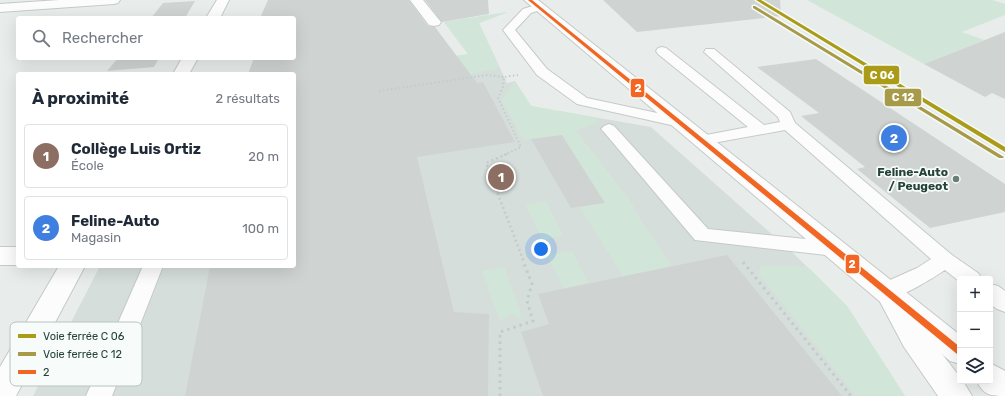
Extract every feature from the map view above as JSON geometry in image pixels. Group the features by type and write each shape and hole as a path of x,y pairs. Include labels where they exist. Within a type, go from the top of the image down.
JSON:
{"street":[{"path":"0,8 114,0"},
{"path":"214,16 223,0"},
{"path":"416,0 434,22"},
{"path":"535,3 957,349"},
{"path":"182,72 189,60"},
{"path":"0,256 16,256"},
{"path":"41,322 71,268"},
{"path":"887,291 914,339 956,396"},
{"path":"0,396 10,378"},
{"path":"993,379 1005,389"}],"lane":[{"path":"535,3 509,30 542,72 582,101 680,122"},
{"path":"662,51 761,130"},
{"path":"710,52 785,115 788,125 945,260 967,276"},
{"path":"702,140 788,125"},
{"path":"609,129 702,235 835,249"},
{"path":"887,291 924,274 945,260"},
{"path":"130,322 152,268"},
{"path":"993,294 1005,303"},
{"path":"99,396 103,386"}],"path":[{"path":"379,92 488,75 504,77 542,72"},
{"path":"500,396 500,332 533,321 527,301 532,284 486,163 521,147 498,98 503,88 504,77"},
{"path":"702,235 739,258 851,396"}],"shaded area":[{"path":"508,12 479,23 507,83 515,81 531,106 651,127 793,253 847,306 905,396 33,396 38,386 142,386 142,322 71,322 99,268 296,268 296,260 356,74 468,54 444,22"}],"green space":[{"path":"807,0 992,0 1005,4 1005,15 962,32 984,40 924,64"},
{"path":"508,12 479,23 500,68 437,81 296,79 356,74 468,54 444,22"},
{"path":"515,81 531,106 598,118 596,123 576,131 629,199 642,222 672,266 623,276 580,207 604,203 531,139 524,141 502,100"},
{"path":"546,201 563,236 542,240 526,205"},
{"path":"572,251 588,283 564,288 547,255"},
{"path":"761,266 808,267 847,306 905,396 856,396 759,274"},
{"path":"504,267 523,320 510,314 500,321 482,271"}],"building":[{"path":"268,0 409,0 428,26 435,27 477,83 483,82 515,142 417,157 454,312 489,314 488,396 185,396 210,268 296,268 296,72 249,72 253,60 296,60 296,16 261,16"},
{"path":"425,0 488,0 489,14 442,22"},
{"path":"603,0 780,0 781,16 637,32"},
{"path":"195,1 186,16 153,16 163,3"},
{"path":"1005,32 1005,99 992,93 985,97 924,64"},
{"path":"816,59 1005,184 1005,212 930,228 857,169 865,167 801,116 819,113 757,67"},
{"path":"116,60 158,60 154,67 107,71"},
{"path":"562,135 605,203 571,208 531,139"},
{"path":"727,255 842,396 543,396 521,332 549,324 538,294"}],"transit line":[{"name":"2","path":"530,0 957,350"},
{"path":"758,0 1005,150"},
{"path":"754,7 1001,157"}],"place":[{"name":"Feline-Auto","path":"894,138"},
{"name":"Collège Luis Ortiz","path":"501,177"},
{"name":"Feline-Auto / Peugeot","path":"956,179"}]}
